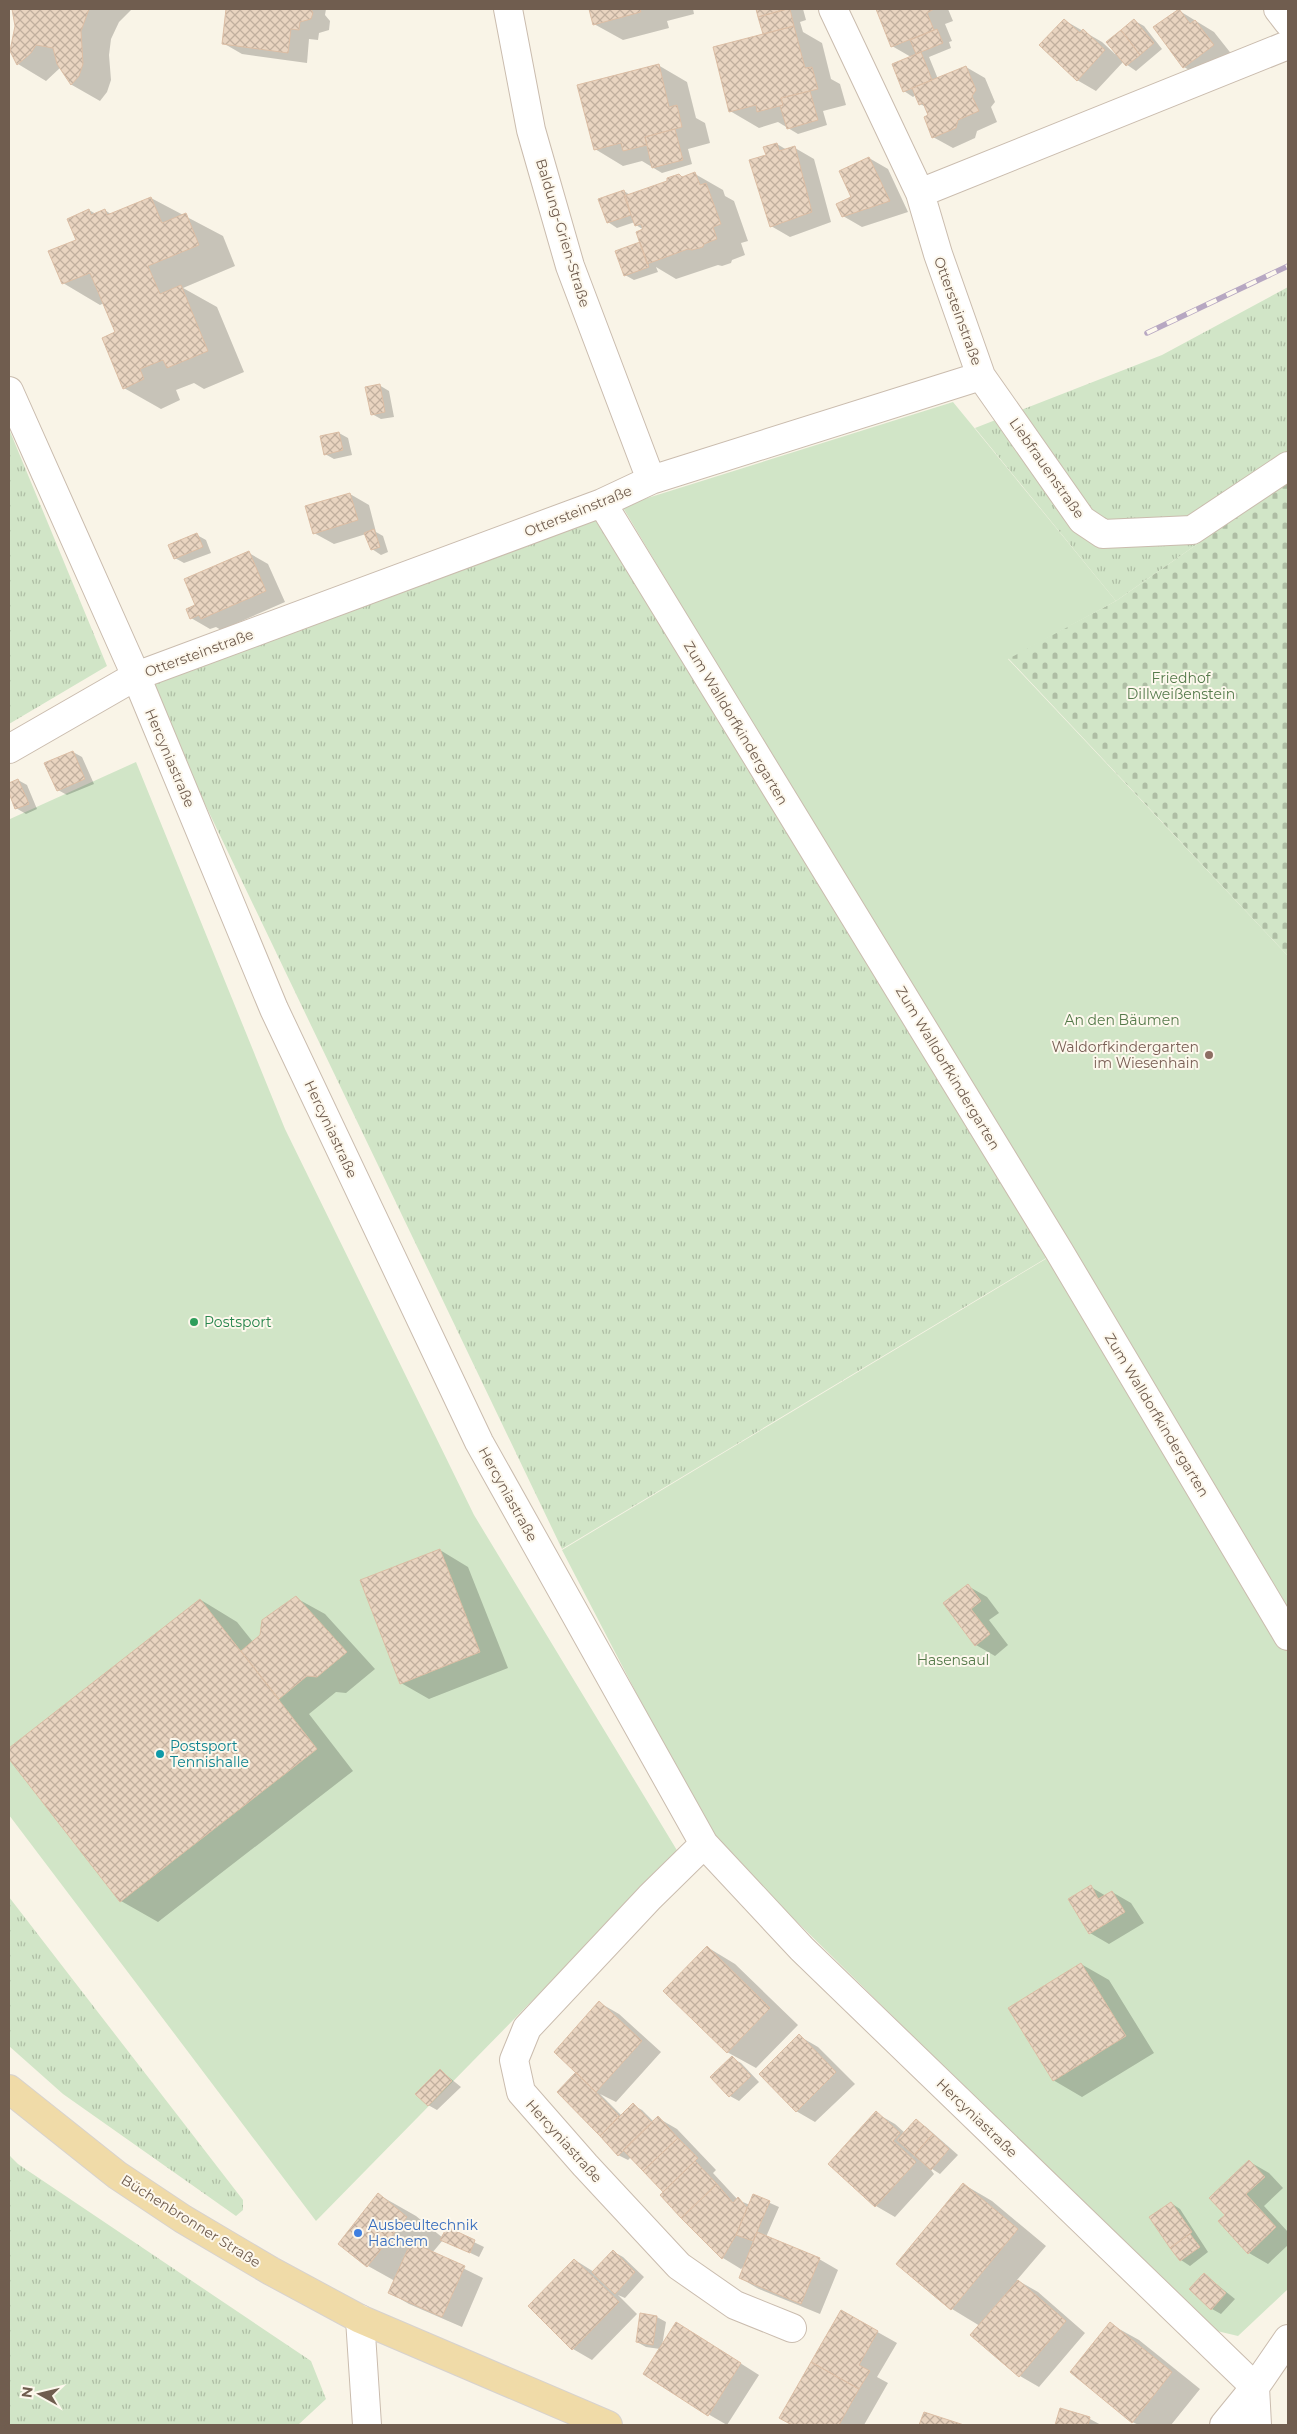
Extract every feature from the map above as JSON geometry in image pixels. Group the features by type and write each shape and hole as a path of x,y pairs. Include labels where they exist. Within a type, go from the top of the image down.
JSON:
{"main road":[{"name":"Büchenbronner Straße","path":"9,2089 117,2175 183,2220 271,2271 360,2318 608,2425"}],"street":[{"name":"Baldung-Grien-Straße","path":"508,9 531,130 570,266 651,480"},
{"name":"Ottersteinstraße","path":"9,749 136,676 602,503 651,480 982,376 938,254 920,193 833,9"},
{"path":"1278,9 1288,22"},
{"path":"920,193 1288,45"},
{"name":"Liebfrauenstraße","path":"982,376 1082,520 1103,534 1192,530 1288,466"},
{"name":"Hercyniastraße","path":"9,391 136,676 274,1009 478,1442 704,1844 802,1949 1255,2387"},
{"name":"Zum Walldorfkindergarten","path":"602,503 1059,1251 1288,1636"},
{"name":"Hercyniastraße","path":"704,1844 650,1897 527,2028 514,2060 521,2092 585,2165 679,2266 735,2305 792,2328"},
{"path":"360,2318 367,2425"},
{"path":"1224,2425 1255,2387 1288,2339"},
{"path":"1255,2387 1257,2425"}],"green space":[{"path":"1288,287 1288,483 1253,505 1116,601 975,428 1162,355"},
{"name":"An den Bäumen","path":"953,402 1116,601 1008,659 1288,956 1288,1624 622,506"},
{"path":"9,429 107,666 9,724"},
{"name":"Friedhof Dillweißenstein","path":"1288,483 1288,956 1008,658 1116,601 1253,505"},
{"path":"604,516 1053,1254 562,1549 146,681"},
{"name":"Postsport","path":"136,762 285,1129 474,1515 678,1852 316,2221 9,1815 9,816 10,819"},
{"name":"Hasensaul","path":"1054,1254 1288,1645 1288,2289 1238,2336 1217,2331 1146,2266 711,1837 562,1550"},
{"path":"9,1897 243,2200 243,2210 236,2216 63,2094 9,2046"},
{"path":"9,2155 18,2164 311,2361 326,2399 298,2425 9,2425"}],"building":[{"path":"12,9 89,9 81,31 83,64 79,76 71,85 57,64 53,48 36,45 31,53 17,65 10,51 15,26"},
{"path":"226,9 311,9 313,13 311,19 300,22 299,30 291,29 288,53 222,44"},
{"path":"589,9 640,9 641,12 593,25"},
{"path":"756,9 787,9 758,17"},
{"path":"790,9 794,26 763,34 758,17"},
{"path":"876,9 934,9 927,13 934,30 891,47"},
{"path":"1179,9 1190,24 1195,20 1214,45 1183,68 1153,27"},
{"path":"1064,19 1080,33 1083,29 1105,50 1077,81 1039,45"},
{"path":"1134,19 1154,43 1140,55 1121,30"},
{"path":"794,26 805,68 812,67 818,89 781,98 783,105 757,112 756,105 729,112 713,47"},
{"path":"937,29 943,43 916,54 910,40"},
{"path":"1121,30 1140,55 1126,66 1106,42"},
{"path":"921,52 932,80 903,92 892,64"},
{"path":"659,64 669,107 677,105 682,127 645,137 647,145 623,151 621,143 594,150 577,85"},
{"path":"966,66 976,90 972,96 979,111 958,120 956,128 932,138 924,117 928,115 923,103 919,105 912,88"},
{"path":"810,91 818,120 787,129 780,106 783,105 781,98"},
{"path":"675,129 683,160 652,168 645,137"},
{"path":"777,143 779,151 795,146 812,212 770,227 749,160 766,155 763,147"},
{"path":"869,157 890,201 842,217 836,204 851,197 839,171"},
{"path":"695,172 700,185 706,183 721,224 713,227 717,239 704,244 703,247 692,250 688,249 647,264 636,232 643,229 641,224 635,226 624,196 667,181 667,178 679,174 682,177"},
{"path":"624,190 631,215 607,223 598,199"},
{"path":"151,197 162,223 186,213 199,245 148,266 160,294 181,285 208,351 167,368 163,360 140,369 144,379 123,389 102,338 115,332 90,273 62,284 48,251 76,240 67,219 89,209 91,215 105,209 107,215"},
{"path":"640,242 649,267 624,276 615,251"},
{"path":"380,384 385,412 371,415 365,387"},
{"path":"339,432 343,450 324,455 320,436"},
{"path":"350,493 358,520 313,534 305,506"},
{"path":"374,529 380,547 371,550 364,533"},
{"path":"197,533 203,547 174,559 168,545"},
{"path":"249,551 266,591 201,619 199,615 190,619 186,609 195,605 184,579"},
{"path":"73,751 85,779 57,791 44,763"},
{"path":"18,779 29,804 15,809 9,793 9,783"},
{"path":"440,1549 480,1652 400,1684 360,1580"},
{"path":"968,1584 981,1601 971,1609 990,1634 975,1646 943,1603"},
{"path":"296,1596 347,1652 317,1677 307,1676 279,1699 241,1651 260,1635 262,1620"},
{"name":"Postsport Tennishalle","path":"200,1599 317,1749 120,1902 9,1759 9,1748"},
{"path":"1091,1885 1098,1899 1112,1891 1125,1912 1089,1934 1068,1899"},
{"path":"707,1946 770,2008 727,2053 663,1991"},
{"path":"1081,1963 1126,2036 1053,2081 1008,2008"},
{"path":"599,2001 642,2041 596,2092 554,2052"},
{"path":"799,2034 836,2072 796,2112 759,2074"},
{"path":"732,2056 751,2076 729,2097 710,2077"},
{"path":"440,2069 452,2081 428,2106 415,2094"},
{"path":"576,2072 619,2116 600,2136 557,2092"},
{"path":"633,2103 652,2123 618,2156 600,2136"},
{"path":"876,2111 900,2133 893,2141 916,2162 875,2207 828,2164"},
{"path":"658,2116 678,2138 643,2171 623,2150"},
{"path":"916,2119 933,2134 914,2155 897,2140"},
{"path":"933,2134 949,2149 931,2170 914,2155"},
{"path":"678,2138 698,2158 663,2192 643,2171"},
{"path":"1249,2160 1265,2177 1246,2194 1276,2227 1248,2254 1218,2221 1225,2215 1209,2198"},
{"path":"695,2161 717,2184 681,2218 660,2195"},
{"path":"963,2183 1018,2229 951,2310 896,2264"},
{"path":"717,2184 733,2203 738,2197 747,2208 736,2235 722,2259 681,2218"},
{"path":"378,2193 407,2217 367,2267 338,2244"},
{"path":"753,2194 770,2201 753,2241 736,2235"},
{"path":"1171,2202 1192,2232 1170,2248 1149,2217"},
{"path":"447,2227 475,2240 470,2253 440,2240"},
{"path":"757,2232 820,2258 801,2304 739,2278"},
{"path":"1190,2234 1200,2247 1180,2261 1170,2248"},
{"path":"411,2242 465,2266 442,2317 388,2293"},
{"path":"613,2250 635,2272 615,2294 592,2272"},
{"path":"574,2259 619,2302 572,2350 528,2306"},
{"path":"1204,2273 1226,2293 1211,2310 1189,2289"},
{"path":"1018,2280 1066,2321 1019,2377 970,2335"},
{"path":"841,2310 878,2331 859,2365 870,2371 859,2389 811,2362"},
{"path":"640,2313 657,2316 653,2345 636,2342"},
{"path":"676,2322 741,2363 708,2416 643,2374"},
{"path":"1110,2322 1172,2372 1132,2423 1070,2372"},
{"path":"811,2362 859,2389 839,2425 792,2425 779,2418"},
{"path":"1060,2408 1090,2417 1088,2425 1055,2425"},
{"path":"924,2412 964,2425 919,2425"}],"railway":[{"path":"1147,333 1288,266"}],"place":[{"name":"Waldorfkindergarten im Wiesenhain","path":"1209,1055"},
{"name":"Postsport","path":"194,1322"},
{"name":"Postsport Tennishalle","path":"160,1754"},
{"name":"Ausbeultechnik Hachem","path":"358,2233"}]}
